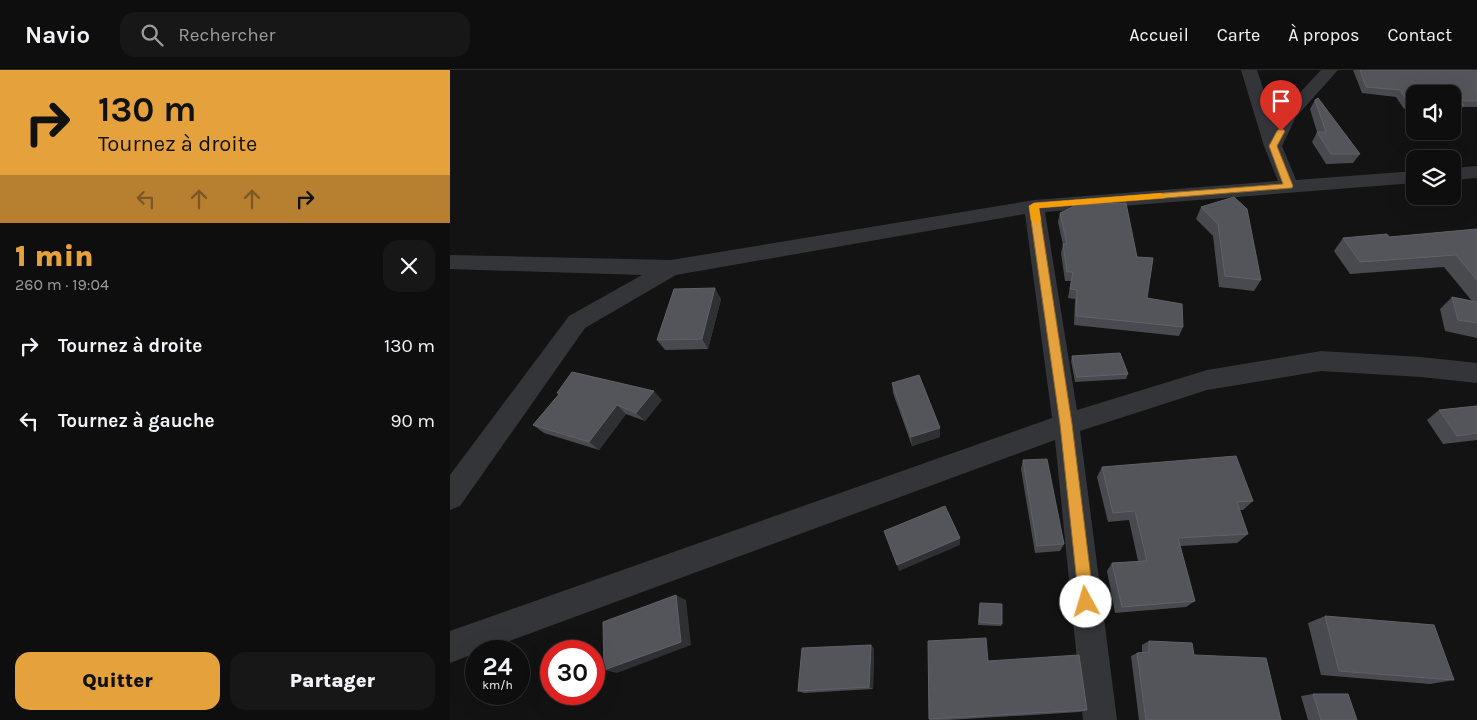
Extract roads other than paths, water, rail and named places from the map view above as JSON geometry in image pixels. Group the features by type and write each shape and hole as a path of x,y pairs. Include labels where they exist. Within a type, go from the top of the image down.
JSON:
{"street":[{"path":"1250,70 1273,146 1289,186"},
{"path":"1273,146 1289,115 1330,70"},
{"path":"1461,173 1477,172"},
{"path":"450,262 671,268 1034,206 1406,178"},
{"path":"1034,206 1066,424 1100,720"},
{"path":"450,497 577,322 671,268"},
{"path":"450,647 1066,424 1207,380 1322,361 1421,367 1477,373"}]}
